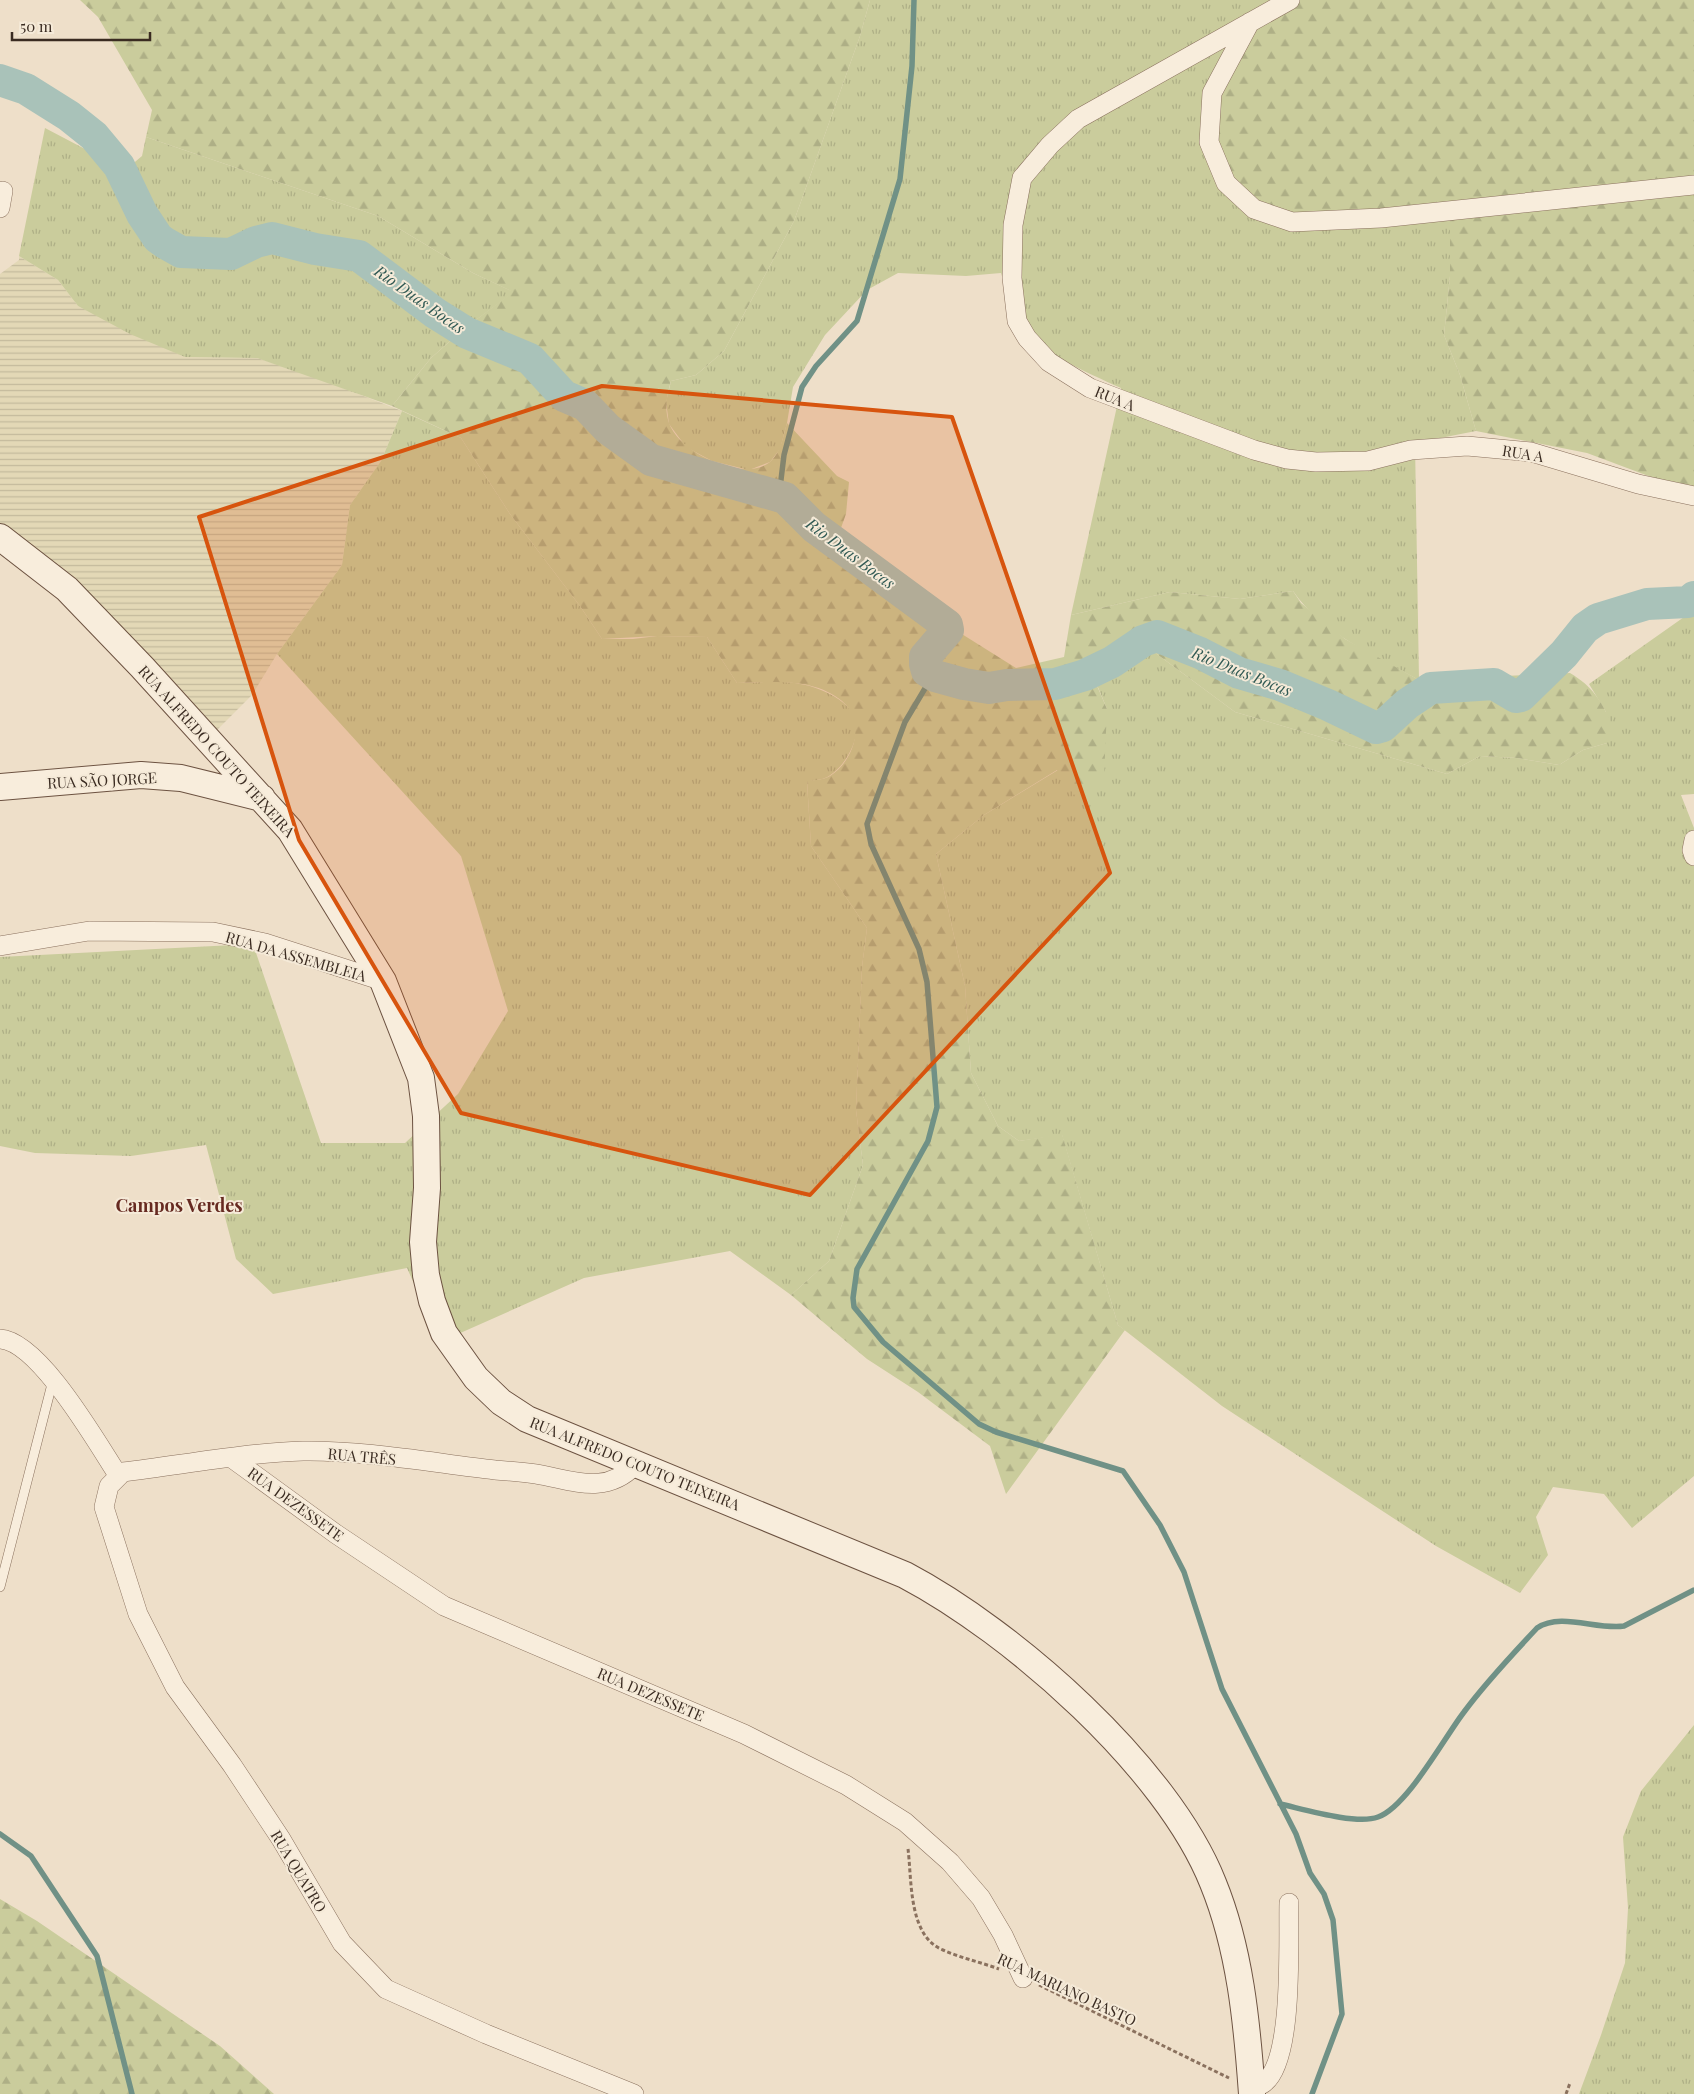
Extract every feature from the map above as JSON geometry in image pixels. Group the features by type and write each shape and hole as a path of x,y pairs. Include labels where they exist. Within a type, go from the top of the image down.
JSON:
{"street":[{"name":"RUA A","path":"1290,0 1078,119 1050,145 1022,178 1013,225 1012,278 1017,321 1027,338 1049,362 1090,388 1254,450 1287,459 1316,462 1368,461 1411,450 1467,446 1512,450 1531,452 1638,484 1694,496"},
{"path":"1250,22 1212,93 1209,142 1226,183 1254,210 1292,222 1381,218 1694,185"},
{"name":"RUA ALFREDO COUTO TEIXEIRA","path":"0,537 66,589 142,667 290,830 383,981 421,1078 426,1116 426,1188 423,1242 426,1275 444,1333 476,1378 501,1402 526,1419 854,1553 935,1591 996,1632 1041,1670 1104,1730 1166,1800 1191,1838 1213,1882 1230,1930 1238,1973 1252,2092"},
{"name":"RUA SÃO JORGE","path":"0,787 141,774 181,778 262,798"},
{"path":"1694,840 1692,850 1694,856"},
{"name":"RUA DA ASSEMBLEIA","path":"0,946 89,930 213,932 265,944 383,981"},
{"path":"0,1339 22,1349 53,1377 118,1475"},
{"name":"RUA TRÊS","path":"118,1475 123,1472 303,1451 336,1452 537,1474 593,1485 612,1482 625,1476 635,1465"},
{"name":"RUA DEZESSETE","path":"233,1459 336,1534 444,1606 744,1734 846,1786 904,1822 950,1862 981,1898 1003,1935 1023,1978"},
{"name":"RUA QUATRO","path":"118,1475 109,1486 104,1507 138,1614 175,1687 232,1765 281,1839 337,1935 360,1964 386,1989 486,2034 634,2094"},
{"path":"1252,2092 1266,2082 1279,2056 1287,2010 1289,1903"}],"lane":[{"path":"0,1587 53,1377"}],"path":[{"name":"RUA MARIANO BASTO","path":"904,1822 915,1907 924,1934 932,1944 942,1950 1023,1978 1252,2092"},
{"path":"1566,2094 1570,2083"}],"highlighted area":[{"path":"602,386 952,417 1110,873 810,1195 461,1113 299,840 199,517"}],"shaded area":[{"path":"19,256 58,280 78,306 185,357 257,358 315,377 402,411 381,461 350,505 342,565 277,654 252,695 216,731 0,545 0,274 19,260"}],"green space":[{"path":"80,0 870,0 860,36 794,221 724,351 696,375 671,381 668,391 667,417 675,434 685,445 714,462 729,467 759,468 770,462 777,454 787,423 837,476 849,482 846,514 837,539 914,604 1016,668 1064,657 1071,615 1170,592 1240,599 1293,591 1301,603 1345,639 1419,680 1570,673 1585,683 1604,707 1612,724 1607,743 1583,750 1559,765 1517,758 1480,756 1447,774 1235,712 1146,646 1095,681 1107,709 1104,778 1074,795 1057,770 984,815 936,854 965,986 971,1073 998,1126 1019,1141 1062,1134 1118,1325 1125,1330 1006,1494 990,1446 918,1392 867,1359 791,1295 829,1261 863,1165 856,1110 862,967 867,928 811,846 807,781 819,780 830,776 846,760 851,751 855,730 854,719 849,710 842,701 831,693 805,684 777,682 737,683 707,637 657,636 602,639 580,606 510,514 461,438 392,406 431,358 465,328 513,292 473,273 378,216 146,137 152,110 98,17"},
{"path":"870,0 1290,0 1450,213 1450,276 1444,335 1460,375 1476,431 1415,443 1419,680 1367,652 1334,631 1305,606 1293,591 1240,599 1170,592 1071,615 1121,388 1076,367 1033,339 1013,313 1001,273 966,276 898,273 867,290 825,335 793,387 787,423 780,449 770,462 749,470 712,461 686,447 669,424 666,402 671,381 696,375 724,351 794,221 860,36"},
{"path":"1290,0 1694,0 1694,493 1587,453 1476,431 1460,375 1444,335 1450,276 1450,212 1291,221 1256,208 1219,167 1215,133 1219,96 1244,34"},
{"path":"45,128 85,149 117,177 142,156 146,137 378,216 473,273 514,292 465,328 431,358 392,406 257,358 185,357 130,334 78,306 58,280 19,256"},
{"path":"402,411 461,438 510,514 580,606 602,639 633,639 657,636 707,637 737,683 780,682 811,686 840,700 854,716 856,724 855,741 847,758 827,777 807,782 811,846 867,928 862,967 856,1110 863,1165 829,1261 791,1295 730,1251 584,1278 440,1342 407,1268 273,1294 236,1259 206,1145 131,1156 35,1153 0,1146 0,957 253,944 321,1143 405,1143 458,1094 508,1011 461,856 277,654 342,565 350,505 381,461"},
{"path":"1694,610 1694,794 1681,795 1694,828 1694,1476 1632,1528 1604,1494 1553,1487 1536,1517 1548,1555 1520,1593 1436,1546 1222,1406 1118,1325 1062,1135 1019,1141 998,1126 971,1073 965,986 936,854 984,815 1058,770 1107,709 1095,680 1146,646 1235,712 1447,774 1480,756 1517,758 1559,765 1583,750 1607,743 1606,712 1589,684"},
{"path":"1694,1725 1694,2094 1579,2094 1625,1963 1628,1908 1623,1837 1641,1791"},
{"path":"0,1899 37,1921 220,2046 274,2094 0,2094"}],"waterway":[{"path":"783,497 780,488 784,455 802,387 816,366 857,321 900,179 912,66 914,0"},
{"name":"Rio Duas Bocas","path":"0,80 26,89 69,116 94,136 119,166 142,214 158,238 181,252 231,254 256,242 272,238 315,249 359,256 435,313 467,333 530,359 564,396 585,405 608,429 651,460 785,498 814,527 947,625 948,630 925,657 927,671 935,676 964,684 989,688 1007,685 1055,684 1085,675 1112,662 1143,641 1157,636 1200,653 1239,673 1280,685 1328,705 1376,728 1383,726 1407,704 1431,688 1494,684 1516,697 1521,696 1564,654 1585,628 1598,619 1647,604 1688,602 1694,597"},
{"path":"933,675 905,722 867,824 871,844 919,949 927,982 937,1107 928,1141 857,1269 853,1298 854,1307 883,1342 979,1424 996,1432 1123,1471 1160,1525 1184,1572 1222,1689 1296,1834 1310,1873 1324,1894 1333,1920 1342,2014 1312,2094"},
{"path":"1280,1804 1343,1818 1368,1819 1378,1817 1389,1811 1413,1786 1472,1701 1537,1628 1546,1623 1568,1621 1613,1627 1624,1626 1694,1590"},
{"path":"0,1834 31,1856 97,1956 132,2094"}],"district":[{"name":"Campos Verdes","path":"179,1205"}]}
